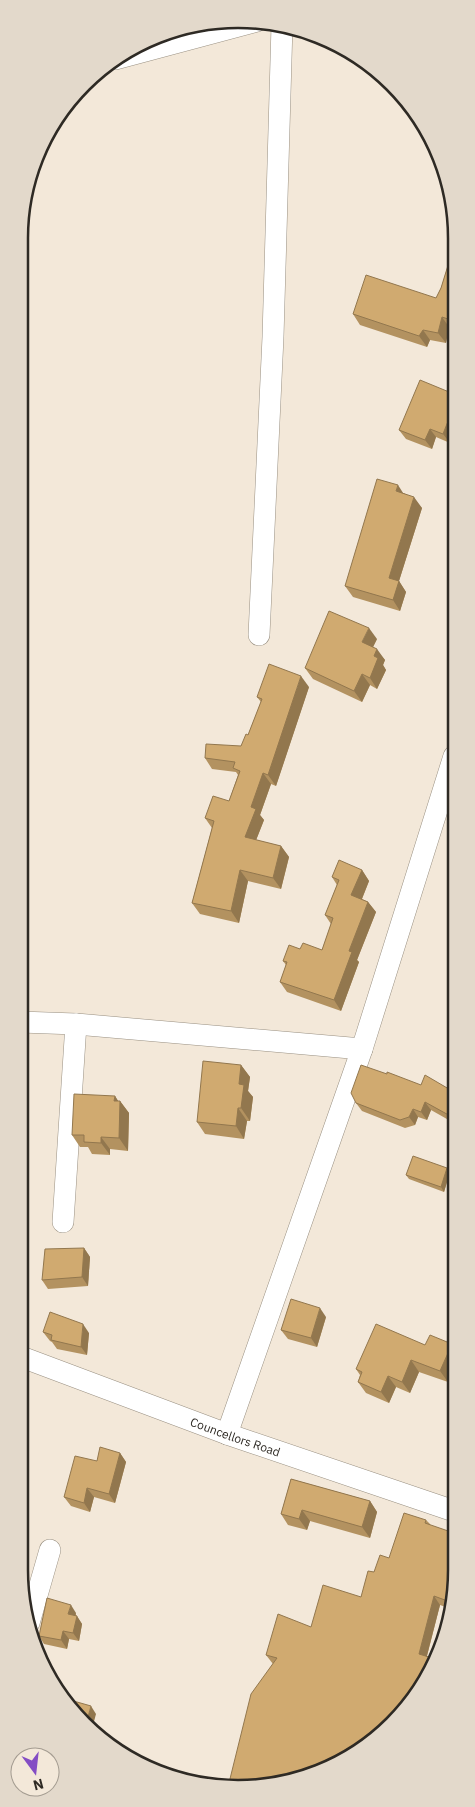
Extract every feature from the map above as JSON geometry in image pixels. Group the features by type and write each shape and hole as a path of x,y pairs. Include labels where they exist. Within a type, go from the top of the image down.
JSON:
{"street":[{"path":"139,53 231,28"},
{"path":"260,635 273,337 282,33"},
{"path":"227,1434 362,1049 448,775"},
{"path":"28,1022 76,1024 362,1049"},
{"path":"63,1222 76,1024"},
{"name":"Councellors Road","path":"28,1359 227,1434 448,1509"},
{"path":"32,1611 50,1550"}],"building":[{"path":"448,265 448,319 442,317 438,333 423,330 419,336 353,314 366,275 436,298"},
{"path":"420,380 448,392 448,421 443,434 430,429 425,440 399,430"},
{"path":"377,479 398,485 396,491 414,497 389,578 399,581 393,600 345,586"},
{"path":"329,611 369,628 362,642 377,649 374,656 378,658 370,678 362,674 354,691 305,668"},
{"path":"269,664 301,676 268,775 263,773 251,807 256,809 245,837 281,846 273,878 240,870 231,911 192,903 214,821 205,818 213,796 229,801 240,771 233,768 235,762 205,758 206,744 241,746 246,734 248,735 262,699 257,697"},
{"path":"339,860 362,870 351,895 368,902 349,951 352,952 334,1000 280,982 287,962 283,961 289,945 300,949 303,943 322,950 333,918 325,915 339,880 332,877"},
{"path":"203,1061 241,1065 239,1084 244,1085 236,1126 197,1122"},
{"path":"361,1065 387,1074 387,1072 421,1085 425,1075 448,1088 448,1115 425,1102 421,1112 413,1109 409,1117 400,1120 356,1103 351,1093"},
{"path":"74,1094 115,1096 114,1101 120,1101 119,1138 101,1137 101,1143 84,1142 84,1135 72,1135"},
{"path":"413,1156 447,1168 441,1187 406,1175"},
{"path":"84,1248 82,1277 42,1280 45,1249"},
{"path":"291,1299 320,1308 311,1338 281,1330"},
{"path":"50,1312 83,1324 81,1347 51,1340 52,1335 43,1332"},
{"path":"376,1324 425,1345 430,1335 448,1342 448,1353 440,1371 411,1360 402,1382 388,1376 381,1392 358,1382 362,1372 356,1369"},
{"path":"100,1447 120,1453 109,1494 87,1488 84,1503 64,1497 75,1456 97,1461"},
{"path":"291,1479 370,1501 362,1527 302,1510 299,1519 281,1514"},
{"path":"404,1513 426,1520 425,1523 448,1531 448,1570 445,1600 434,1596 419,1654 429,1657 412,1686 395,1708 376,1727 354,1744 330,1758 292,1772 265,1778 230,1779 251,1694 277,1658 266,1655 278,1614 311,1627 323,1585 361,1597 368,1571 374,1572 380,1555 389,1558"},
{"path":"47,1598 71,1605 68,1614 77,1616 73,1633 63,1631 61,1640 39,1636"},
{"path":"75,1701 91,1706 88,1717"}]}
